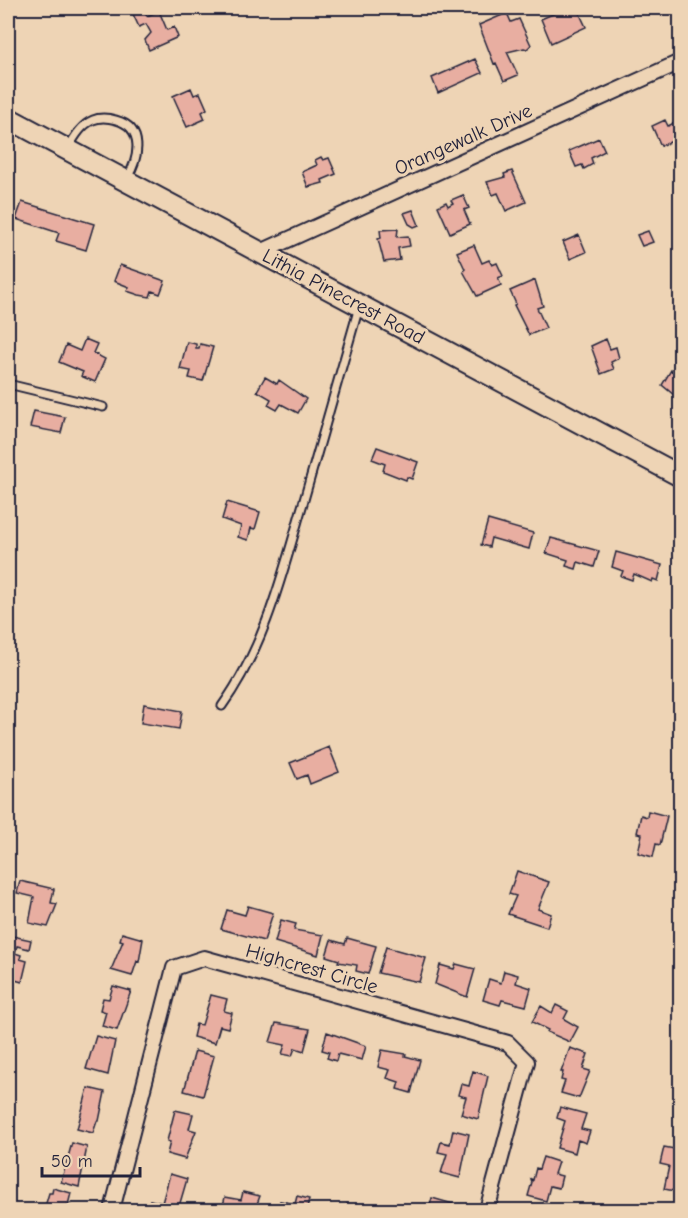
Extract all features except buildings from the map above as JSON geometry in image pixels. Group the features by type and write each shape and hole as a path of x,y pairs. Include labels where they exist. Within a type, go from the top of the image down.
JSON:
{"main road":[{"name":"Lithia Pinecrest Road","path":"8,118 681,476"}],"street":[{"name":"Orangewalk Drive","path":"261,252 681,62"},
{"name":"Highcrest Circle","path":"112,1210 174,968 204,958 508,1042 526,1062 487,1210"}],"lane":[{"path":"67,149 83,127 93,120 111,119 124,122 134,133 138,155 126,181"},
{"path":"222,706 242,678 257,646 285,567 360,305"},
{"path":"8,384 103,407"}]}
